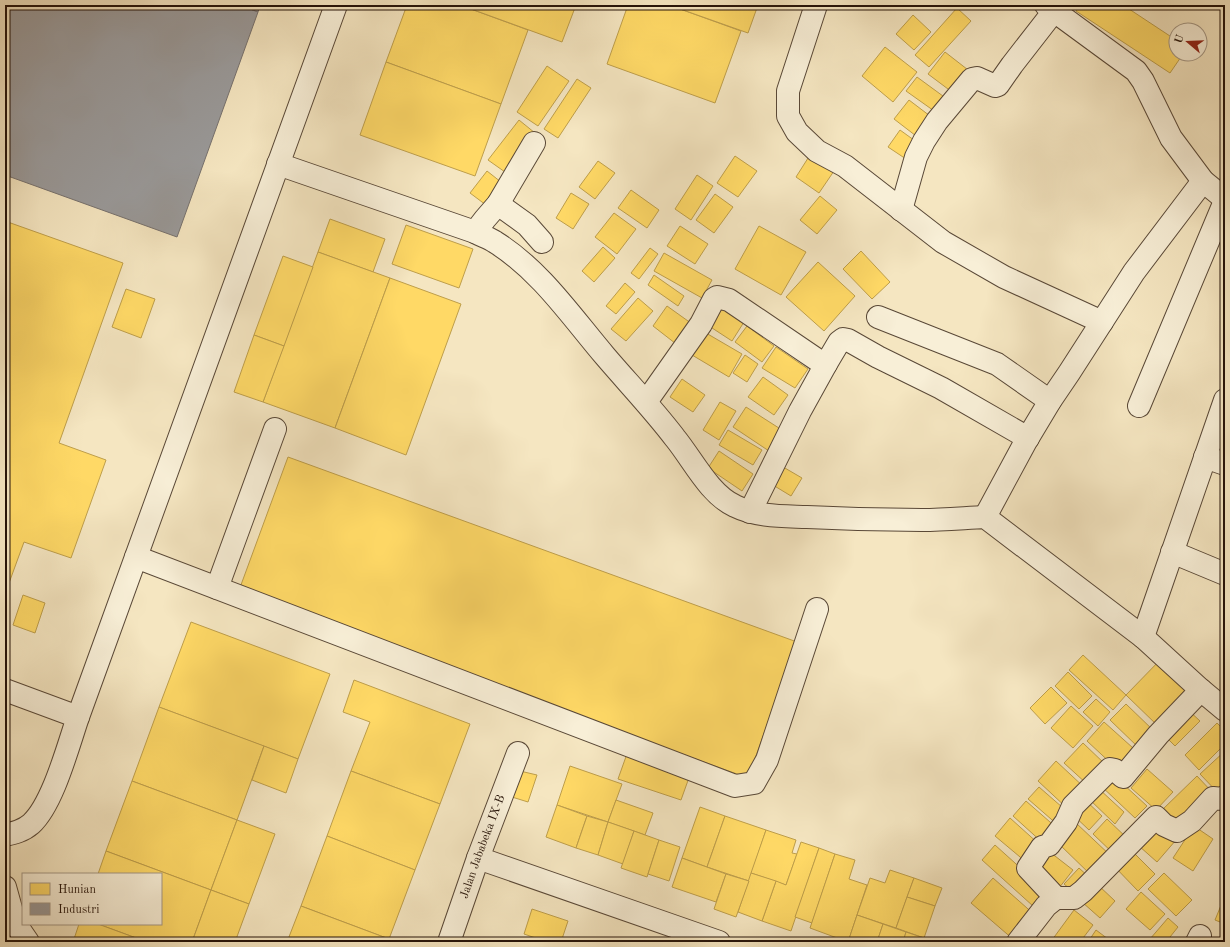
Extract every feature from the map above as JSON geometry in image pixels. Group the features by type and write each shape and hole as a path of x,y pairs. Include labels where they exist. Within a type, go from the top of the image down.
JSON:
{"street":[{"path":"5,835 17,832 30,825 37,818 46,804 56,781 336,5"},
{"path":"816,5 788,91 788,116 797,132 817,151 845,166 943,242 1004,277 1102,322"},
{"path":"901,210 916,157 937,121 972,79 977,78 994,86 998,85 1050,8 1136,71 1143,81 1171,138 1204,181 1225,200 1139,406"},
{"path":"475,232 498,204 534,143"},
{"path":"278,164 475,232 494,241 512,254 534,273 646,402 677,440 700,472 725,501 750,512 781,515 853,519 923,520 985,517 1143,638 1225,710"},
{"path":"985,517 1050,401 1126,287 1134,272 1204,181"},
{"path":"498,204 527,225 542,242"},
{"path":"646,402 701,324 714,299 717,297 729,300 819,361 826,364"},
{"path":"878,317 997,364 1050,401"},
{"path":"750,512 800,411 839,342 843,339 848,340 878,357 941,388 1028,438"},
{"path":"1143,638 1172,552 1215,460 1225,400"},
{"path":"217,588 275,429"},
{"path":"1172,552 1225,574"},
{"path":"136,557 735,786 754,783 767,760 817,609"},
{"path":"5,690 78,717"},
{"path":"1056,898 1028,868 1042,847 1049,845 1066,822 1073,806 1110,770 1115,770 1123,777 1158,735 1201,690"},
{"name":"Jalan Jababeka IX-B","path":"448,942 518,753"},
{"path":"1018,942 1046,906 1056,898 1074,898 1083,891 1156,817 1164,825 1177,831 1192,821 1213,798 1223,799 1225,797"},
{"path":"478,858 719,942"},
{"path":"5,887 15,923 28,942"}],"building: Hunian":[{"path":"407,5 460,5 528,30 501,104 386,62"},
{"path":"460,5 576,5 562,42"},
{"path":"628,5 669,5 741,31 715,103 607,64"},
{"path":"669,5 758,5 748,33"},
{"path":"1079,5 1123,5 1168,35 1168,62 1178,62 1170,73 1076,11"},
{"path":"957,8 971,21 929,67 915,55"},
{"path":"913,15 931,32 914,50 896,34"},
{"path":"885,47 917,72 893,102 862,76"},
{"path":"945,52 972,73 956,95 928,74"},
{"path":"386,62 501,104 475,176 360,135"},
{"path":"547,66 569,81 538,126 517,112"},
{"path":"917,77 947,99 937,113 906,91"},
{"path":"577,79 591,88 558,138 544,129"},
{"path":"909,100 934,119 920,139 894,119"},
{"path":"519,120 535,133 505,172 488,160"},
{"path":"900,130 918,143 906,159 888,147"},
{"path":"810,155 834,171 819,193 796,177"},
{"path":"735,156 757,171 738,197 717,183"},
{"path":"598,161 615,173 595,199 579,187"},
{"path":"487,171 506,186 490,208 470,193"},
{"path":"697,175 713,186 691,220 675,209"},
{"path":"631,190 659,210 647,228 618,208"},
{"path":"571,193 589,204 573,229 556,218"},
{"path":"715,194 733,207 714,233 696,220"},
{"path":"820,196 837,210 817,234 800,220"},
{"path":"614,213 636,229 617,254 595,237"},
{"path":"330,219 385,239 373,272 318,252"},
{"path":"5,221 123,263 59,443 106,460 71,558 24,542 5,594"},
{"path":"406,225 473,249 459,288 392,264"},
{"path":"680,226 708,244 695,264 667,246"},
{"path":"759,226 806,252 781,295 735,269"},
{"path":"603,247 615,258 594,282 582,271"},
{"path":"650,248 658,254 639,279 631,273"},
{"path":"861,251 890,282 872,299 843,269"},
{"path":"318,252 390,278 335,428 263,402"},
{"path":"664,253 712,280 702,298 654,271"},
{"path":"283,256 313,267 284,346 254,335"},
{"path":"818,262 855,296 824,331 786,297"},
{"path":"654,275 684,296 678,306 648,285"},
{"path":"390,278 461,304 406,455 335,428"},
{"path":"625,283 635,292 616,314 606,306"},
{"path":"126,289 155,299 141,338 112,327"},
{"path":"638,298 653,311 626,341 611,329"},
{"path":"667,306 695,326 680,347 653,326"},
{"path":"722,307 744,322 732,341 709,326"},
{"path":"747,326 774,346 762,362 735,342"},
{"path":"706,333 742,354 729,377 692,355"},
{"path":"254,335 284,346 263,402 234,392"},
{"path":"776,347 808,369 795,388 762,368"},
{"path":"745,355 758,364 747,382 733,373"},
{"path":"763,377 788,395 774,415 748,397"},
{"path":"682,379 705,395 693,412 670,397"},
{"path":"720,402 736,411 719,440 703,430"},
{"path":"746,407 782,430 769,451 733,427"},
{"path":"728,430 762,450 753,465 719,445"},
{"path":"719,451 753,474 742,491 708,468"},
{"path":"288,457 797,642 748,778 238,593"},
{"path":"778,464 802,478 791,496 768,482"},
{"path":"23,595 45,603 35,633 13,625"},
{"path":"191,622 330,674 298,759 159,707"},
{"path":"1083,655 1126,695 1113,710 1069,670"},
{"path":"1163,657 1195,688 1158,726 1126,695"},
{"path":"1068,672 1092,696 1079,709 1055,686"},
{"path":"354,680 470,724 440,804 351,771 370,722 343,712"},
{"path":"1051,687 1067,703 1045,724 1030,708"},
{"path":"1096,699 1110,712 1098,726 1083,712"},
{"path":"1126,704 1154,731 1138,747 1110,720"},
{"path":"1071,706 1093,726 1073,748 1051,728"},
{"path":"159,707 264,746 237,820 132,781"},
{"path":"1187,709 1200,721 1175,746 1163,734"},
{"path":"1104,722 1133,748 1116,768 1087,741"},
{"path":"1217,723 1225,731 1225,744 1199,770 1185,755"},
{"path":"1083,743 1106,765 1087,784 1064,763"},
{"path":"264,746 298,759 286,793 252,780"},
{"path":"628,751 691,772 681,800 618,779"},
{"path":"1225,751 1225,790 1220,795 1200,774"},
{"path":"1056,761 1086,789 1068,809 1038,781"},
{"path":"570,766 622,784 608,822 557,805"},
{"path":"1147,769 1173,792 1156,810 1131,788"},
{"path":"351,771 440,804 415,870 327,836"},
{"path":"520,771 537,775 528,802 512,797"},
{"path":"1110,772 1147,806 1135,818 1099,784"},
{"path":"1197,776 1213,793 1177,828 1161,811"},
{"path":"132,781 237,820 211,890 106,851"},
{"path":"1039,787 1070,814 1059,826 1028,799"},
{"path":"1098,788 1124,812 1115,824 1088,798"},
{"path":"1084,799 1102,816 1089,830 1071,813"},
{"path":"616,800 653,813 645,835 608,822"},
{"path":"1026,801 1058,829 1044,844 1013,816"},
{"path":"557,805 587,816 576,848 546,837"},
{"path":"700,807 725,816 707,867 682,858"},
{"path":"587,816 608,822 598,855 576,848"},
{"path":"725,816 766,830 749,881 707,867"},
{"path":"1010,818 1040,845 1026,862 995,836"},
{"path":"1107,819 1129,840 1115,855 1093,834"},
{"path":"237,820 275,834 249,904 211,890"},
{"path":"608,822 634,831 623,864 598,855"},
{"path":"1076,823 1112,857 1093,877 1058,843"},
{"path":"1158,824 1176,840 1157,862 1139,846"},
{"path":"1194,826 1213,839 1193,871 1173,858"},
{"path":"766,830 796,840 792,853 797,854 786,885 751,873"},
{"path":"634,831 659,840 647,877 621,868"},
{"path":"327,836 415,870 389,939 301,906"},
{"path":"659,840 680,847 669,881 648,874"},
{"path":"801,842 819,848 791,931 762,921 776,881 786,885"},
{"path":"995,845 1046,891 1033,906 982,860"},
{"path":"819,848 835,854 812,923 795,917"},
{"path":"1129,848 1155,874 1138,891 1112,864"},
{"path":"1046,849 1073,870 1059,888 1032,867"},
{"path":"106,851 211,890 192,942 147,942 101,925 162,925 162,873 98,873"},
{"path":"835,854 855,860 849,879 867,885 848,942 810,928"},
{"path":"682,858 726,874 716,902 672,887"},
{"path":"1079,868 1090,878 1075,893 1064,884"},
{"path":"890,870 914,878 896,928 857,915 870,878 885,883"},
{"path":"751,873 776,881 762,921 738,912"},
{"path":"1164,873 1192,900 1176,916 1148,889"},
{"path":"726,874 749,881 736,917 714,909"},
{"path":"914,878 942,888 935,906 907,897"},
{"path":"993,878 1036,916 1014,940 971,903"},
{"path":"1098,885 1115,901 1100,918 1082,902"},
{"path":"211,890 249,904 235,942 192,942"},
{"path":"1141,892 1165,914 1150,930 1126,909"},
{"path":"907,897 935,906 924,938 896,928"},
{"path":"1222,903 1225,904 1225,924 1215,920"},
{"path":"301,906 389,939 388,942 287,942"},
{"path":"532,909 568,921 561,942 547,942 524,934"},
{"path":"1074,910 1093,925 1080,942 1054,942 1052,940"},
{"path":"857,915 883,924 877,942 848,942"},
{"path":"1168,918 1178,927 1166,942 1153,942 1150,939"},
{"path":"883,924 906,932 903,942 877,942"},
{"path":"79,925 101,925 147,942 73,942"},
{"path":"1096,930 1112,942 1088,942"},
{"path":"906,932 924,938 923,942 903,942"}],"building: Industri":[{"path":"5,5 240,5 258,12 177,237 5,175"},
{"path":"240,5 260,5 258,12"}]}
